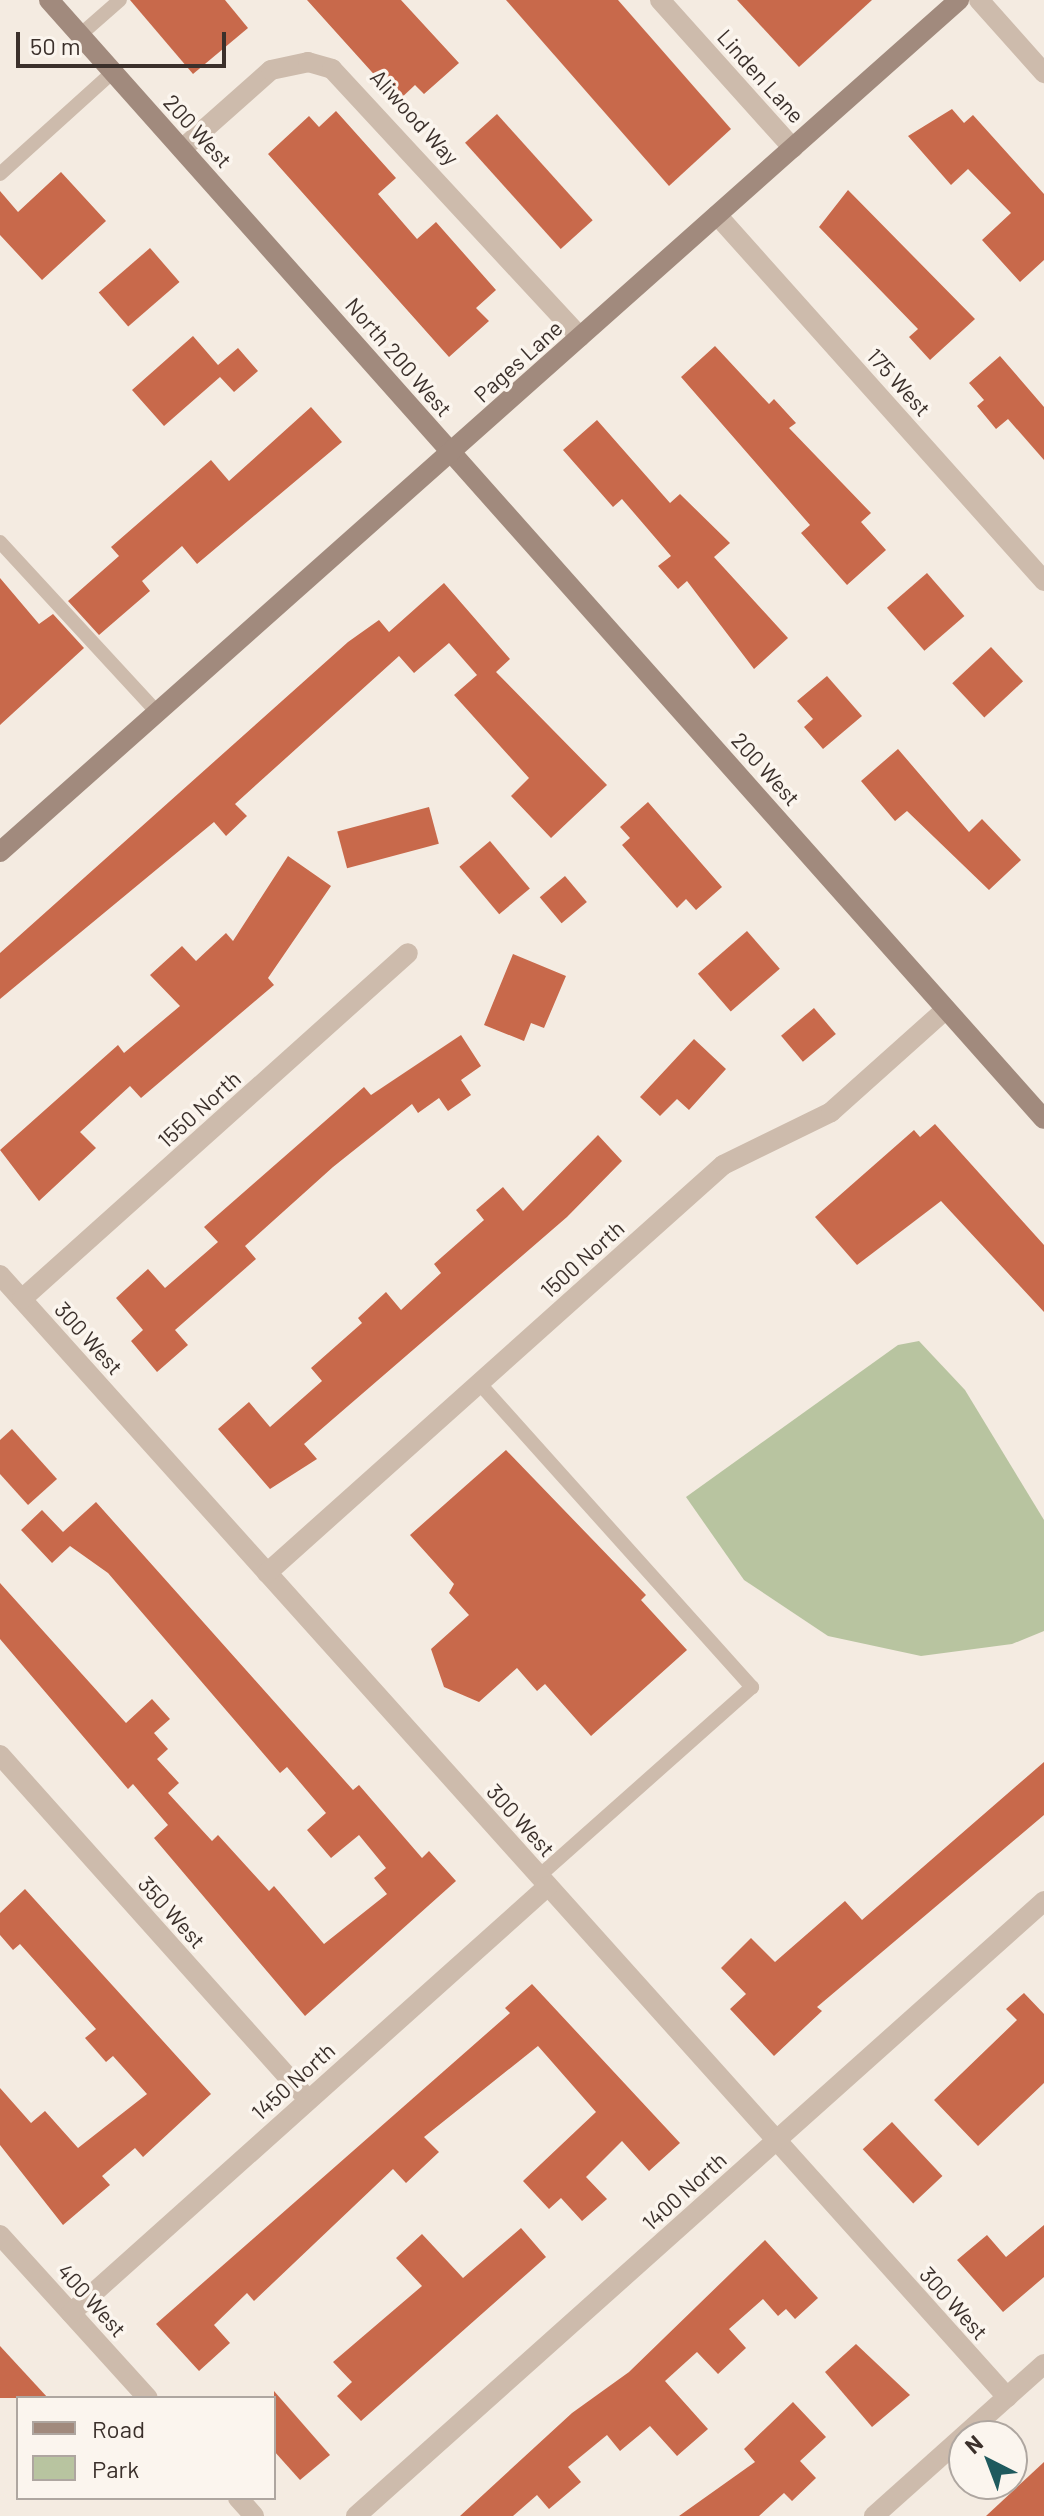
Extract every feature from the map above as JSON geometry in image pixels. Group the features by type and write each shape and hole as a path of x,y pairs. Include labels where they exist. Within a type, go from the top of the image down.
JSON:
{"main road":[{"name":"200 West","path":"49,0 311,294"},
{"name":"Pages Lane","path":"0,852 959,0"},
{"name":"North 200 West","path":"311,294 451,452"},
{"name":"200 West","path":"451,452 1044,1119"}],"street":[{"name":"Linden Lane","path":"660,0 793,148"},
{"path":"979,0 1044,73"},
{"name":"Aliwood Way","path":"182,149 271,70 308,62 332,69 580,337"},
{"name":"175 West","path":"717,215 1044,581"},
{"name":"1550 North","path":"22,1299 408,953"},
{"name":"1500 North","path":"267,1573 723,1165 831,1112 946,1009"},
{"name":"300 West","path":"0,1275 1007,2397"},
{"name":"350 West","path":"0,1755 308,2100"},
{"name":"1450 North","path":"71,2313 308,2100 543,1881"},
{"name":"1400 North","path":"356,2516 1044,1901"},
{"name":"400 West","path":"0,2235 146,2396"},
{"path":"874,2516 1044,2364"},
{"path":"240,2500 254,2516"}],"lane":[{"path":"80,35 120,0"},
{"path":"0,174 113,72"},
{"path":"0,542 157,712"},
{"path":"479,1383 752,1687 543,1881"}],"green space":[{"path":"919,1341 965,1390 1044,1520 1044,1631 1012,1644 921,1656 828,1636 744,1580 686,1497 898,1345"}],"building":[{"path":"130,0 225,0 248,28 193,74"},
{"path":"307,0 401,0 459,63 424,94 415,85 398,101"},
{"path":"506,0 618,0 731,129 669,186"},
{"path":"737,0 872,0 799,67"},
{"path":"952,109 964,123 973,115 1044,194 1044,260 1020,282 982,240 1011,213 968,169 951,185 908,136"},
{"path":"336,111 396,178 378,194 417,239 436,222 496,290 476,308 489,321 449,357 268,154 309,116 319,127"},
{"path":"497,114 593,220 561,249 465,143"},
{"path":"61,172 106,221 42,280 0,235 0,191 18,212"},
{"path":"848,190 975,319 930,360 909,337 918,329 819,227"},
{"path":"150,248 180,282 128,327 99,293"},
{"path":"193,336 218,365 238,348 258,371 234,392 220,377 164,426 132,390"},
{"path":"715,346 769,404 774,399 796,423 789,428 871,513 861,522 886,550 847,585 801,533 810,525 681,377"},
{"path":"1000,356 1044,407 1044,460 1008,419 996,429 977,406 984,400 969,383"},
{"path":"311,407 342,442 197,564 182,546 142,581 150,591 99,635 68,601 119,556 111,547 211,460 229,481"},
{"path":"597,420 670,503 680,494 730,543 714,557 788,638 754,669 687,581 678,589 658,566 671,556 622,499 613,507 563,450"},
{"path":"927,573 964,616 924,651 887,608"},
{"path":"0,578 39,624 53,614 84,648 0,725"},
{"path":"444,583 510,659 496,672 607,785 551,838 511,796 529,778 454,695 477,675 449,643 414,673 399,656 235,804 247,816 226,836 214,822 0,999 0,953 348,642 379,620 389,632"},
{"path":"991,647 1023,681 984,718 952,683"},
{"path":"827,676 862,716 823,749 804,727 813,719 797,701"},
{"path":"898,749 969,832 982,819 1021,860 989,890 907,811 895,821 861,781"},
{"path":"648,802 722,887 696,910 686,899 677,908 622,845 630,838 620,827"},
{"path":"429,807 439,844 347,868 337,832"},
{"path":"490,841 530,888 499,914 459,867"},
{"path":"288,856 331,886 268,978 274,985 141,1098 130,1086 80,1132 96,1148 39,1201 0,1150 118,1045 124,1053 180,1006 150,975 182,946 196,961 226,933 233,941"},
{"path":"565,876 587,902 562,923 540,897"},
{"path":"747,931 780,969 731,1011 698,974"},
{"path":"513,954 566,976 544,1028 531,1023 524,1041 484,1025"},
{"path":"814,1008 836,1034 803,1062 781,1036"},
{"path":"461,1035 481,1066 461,1080 471,1095 448,1111 439,1098 418,1113 412,1104 333,1167 245,1246 256,1259 175,1330 188,1345 157,1372 131,1341 143,1330 116,1298 148,1269 165,1288 218,1242 204,1227 364,1087 371,1095"},
{"path":"694,1039 726,1069 689,1110 677,1099 660,1116 640,1097"},
{"path":"935,1124 1044,1245 1044,1312 941,1201 857,1265 815,1217 914,1130 920,1137"},
{"path":"598,1135 622,1161 567,1217 304,1444 317,1459 270,1489 218,1429 249,1402 270,1427 322,1381 311,1368 362,1323 358,1318 386,1292 401,1310 441,1273 434,1264 484,1220 476,1210 503,1187 523,1211"},
{"path":"12,1429 57,1479 28,1505 0,1474 0,1440"},
{"path":"506,1450 646,1595 641,1600 687,1650 591,1736 545,1684 537,1691 517,1668 479,1702 444,1687 431,1649 469,1615 449,1593 454,1584 410,1535"},
{"path":"96,1502 353,1790 359,1785 422,1858 429,1851 456,1881 305,2016 154,1838 168,1825 133,1784 128,1789 0,1639 0,1583 126,1723 152,1699 170,1719 154,1733 168,1749 157,1759 179,1783 168,1793 212,1841 218,1835 269,1891 274,1886 324,1944 387,1894 374,1878 386,1868 359,1835 331,1858 307,1830 326,1813 287,1767 280,1773 108,1573 70,1546 52,1563 21,1530 42,1510 63,1532"},
{"path":"1044,1762 1044,1815 817,2007 822,2011 774,2056 730,2009 746,1994 721,1968 751,1938 775,1962 845,1901 862,1920"},
{"path":"25,1889 211,2094 143,2157 135,2148 102,2176 110,2185 63,2225 0,2145 0,2088 31,2123 45,2111 78,2148 147,2094 113,2056 106,2062 85,2038 96,2029 20,1944 13,1950 0,1935 0,1913"},
{"path":"532,1984 680,2143 649,2171 622,2141 586,2177 607,2199 582,2221 561,2198 549,2209 523,2181 596,2112 538,2046 424,2137 439,2152 406,2183 393,2169 254,2301 247,2293 214,2325 230,2343 199,2371 156,2324 510,2013 505,2008"},
{"path":"1024,1993 1044,2014 1044,2083 978,2146 934,2100 1017,2020 1006,2009"},
{"path":"892,2122 942,2176 913,2203 863,2149"},
{"path":"1044,2225 1044,2277 1003,2312 957,2260 987,2235 1006,2257"},
{"path":"521,2228 546,2257 361,2421 337,2396 352,2382 333,2362 422,2286 396,2258 422,2234 463,2278"},
{"path":"765,2240 818,2298 795,2319 786,2309 778,2316 763,2299 729,2329 746,2348 718,2374 697,2352 665,2381 708,2429 677,2456 650,2426 620,2451 607,2435 568,2467 581,2482 549,2509 537,2495 513,2516 460,2516 572,2413 629,2372"},
{"path":"856,2344 910,2395 872,2427 825,2372"},
{"path":"0,2346 46,2396 0,2398"},
{"path":"274,2391 330,2455 300,2480 276,2453"},
{"path":"793,2402 826,2437 800,2461 816,2478 792,2501 784,2493 759,2516 679,2516 755,2462 744,2449"},
{"path":"1044,2462 1044,2516 986,2516 1003,2500 1028,2500 1028,2477"}]}
